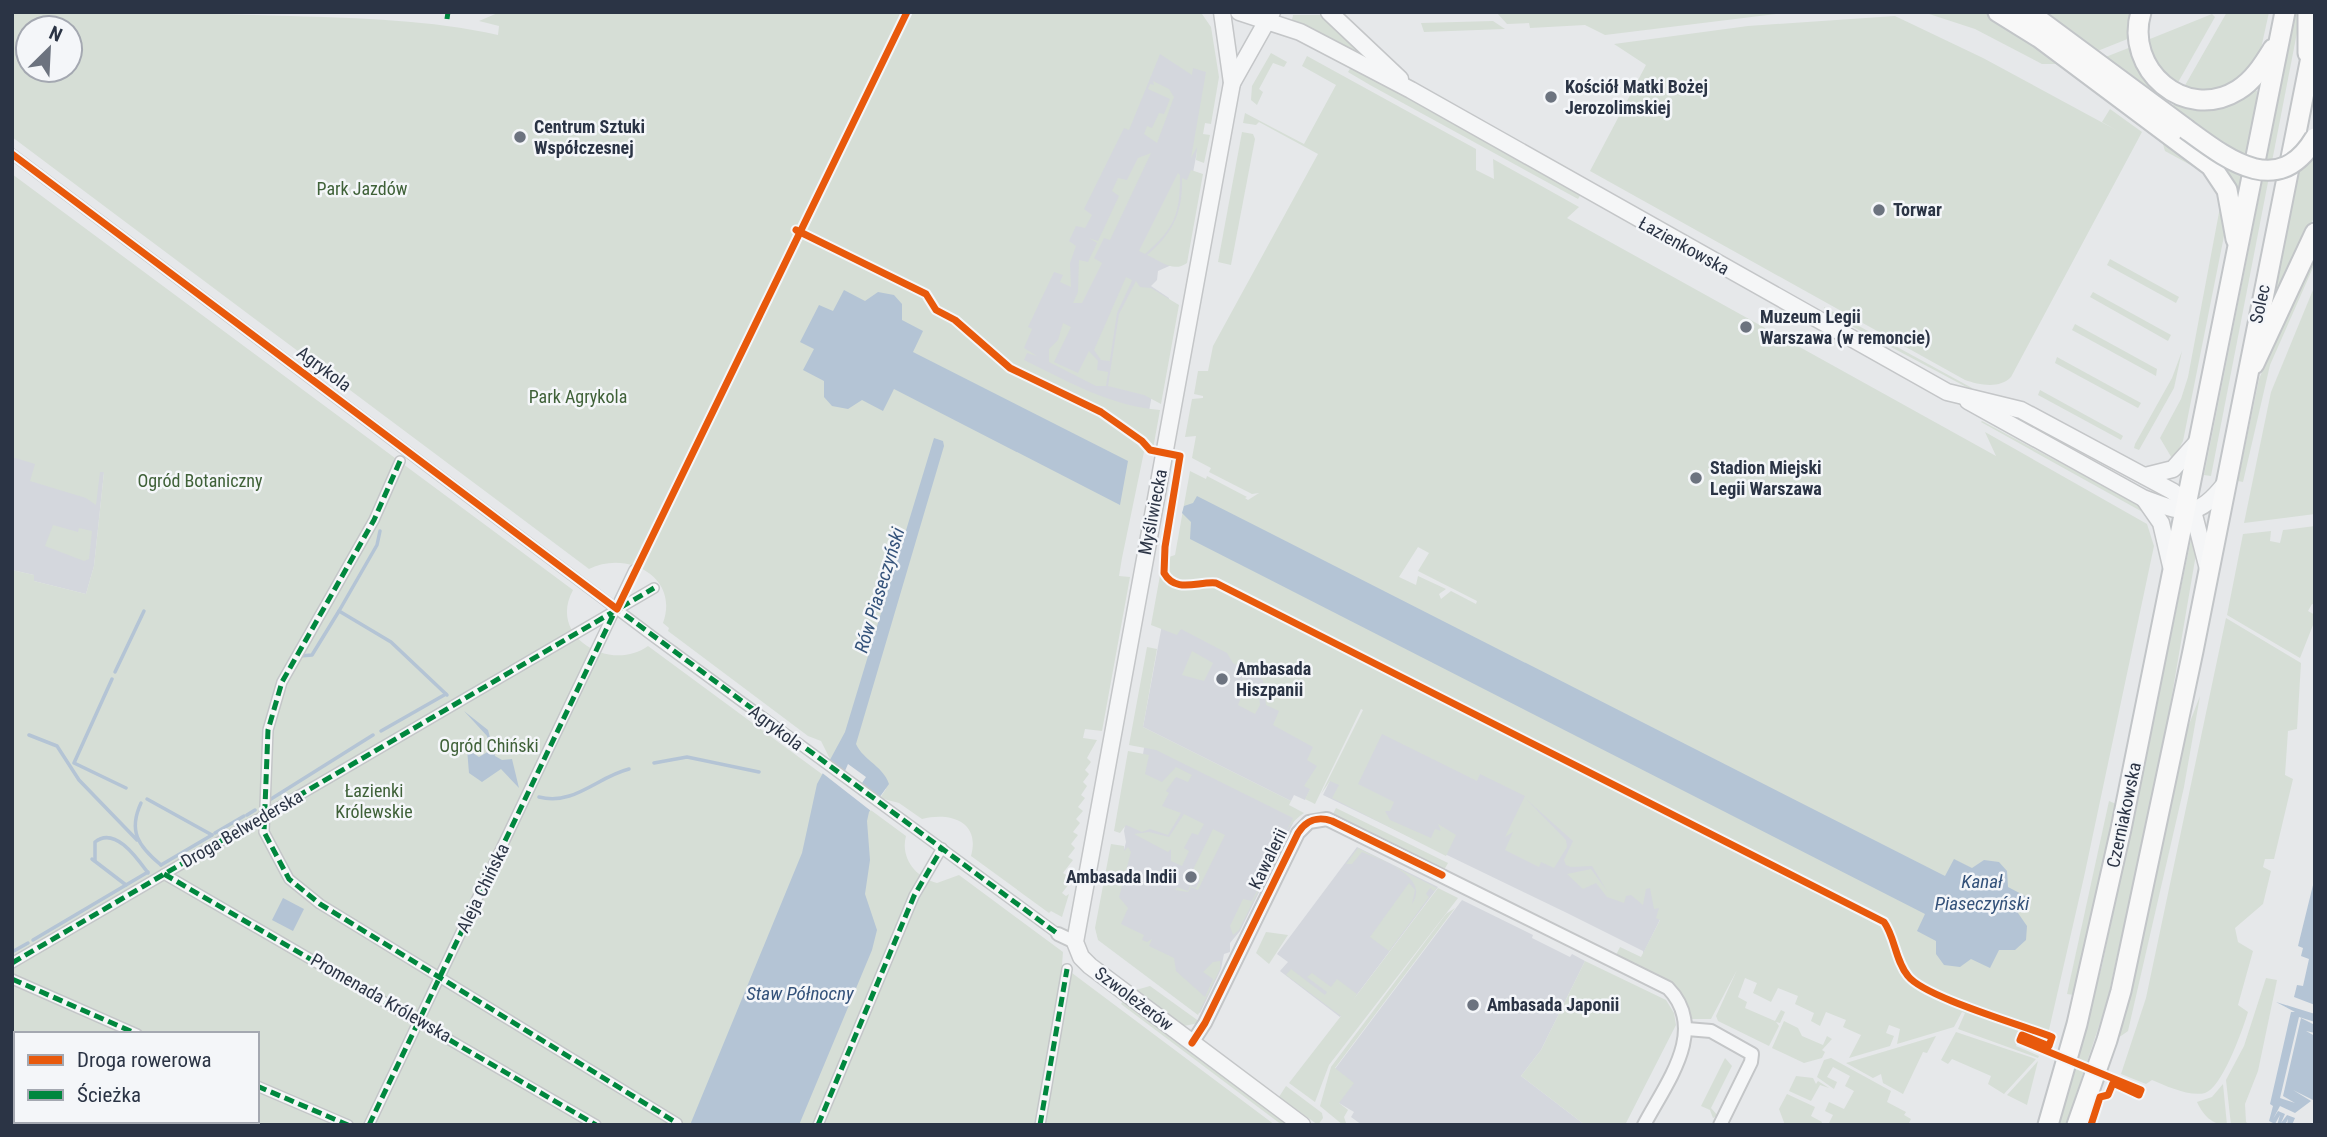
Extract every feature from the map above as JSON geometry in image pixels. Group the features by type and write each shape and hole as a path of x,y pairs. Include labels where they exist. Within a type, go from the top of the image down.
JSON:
{"main road":[{"path":"1998,12 2053,38 2242,166 2262,170 2282,167 2300,157 2315,138"},
{"path":"2028,12 2053,38 2211,166 2224,183 2231,203 2238,250"},
{"path":"2141,12 2138,44 2151,74 2172,92 2199,100 2222,97 2241,89 2259,71 2280,36"},
{"name":"Solec","path":"2189,509 2285,12"},
{"path":"2308,12 2309,64"},
{"name":"Solec","path":"2208,571 2315,37"},
{"path":"2243,387 2315,233"},
{"name":"Czerniakowska","path":"2048,1125 2091,967 2172,578 2189,509"},
{"name":"Czerniakowska","path":"2077,1125 2121,991 2208,571"}],"street":[{"name":"Myśliwiecka","path":"1075,942 1232,83 1222,12"},
{"name":"Łazienkowska","path":"1238,12 1270,17 1411,90 1653,229 2143,498 2189,509"},
{"name":"Łazienkowska","path":"1329,12 1411,90"},
{"name":"Myśliwiecka","path":"1232,83 1270,17"},
{"name":"Agrykola","path":"12,154 877,803 1058,934 1075,942"},
{"name":"Łazienkowska","path":"1960,396 2021,410 2144,476 2189,509"},
{"path":"2144,476 2162,474 2177,467 2201,436"},
{"path":"400,461 374,520 282,682 268,730 263,816 266,837 289,879 320,904 677,1123"},
{"path":"2208,571 2189,509 2209,502 2224,485"},
{"name":"Łazienkowska","path":"2143,498 2161,523 2172,578"},
{"name":"Aleja Chińska","path":"369,1125 634,570"},
{"name":"Droga Belwederska","path":"12,963 654,588"},
{"name":"Kawalerii","path":"1192,1043 1205,1023 1298,833 1307,823 1319,819 1332,821 1661,984 1679,1002 1687,1029"},
{"path":"818,1125 914,896 942,848"},
{"name":"Promenada Królewska","path":"164,874 596,1125"},
{"name":"Szwoleżerów","path":"1075,942 1084,961 1301,1124"},
{"path":"1040,1125 1067,969"},
{"path":"12,979 132,1032"},
{"path":"1644,1125 1683,1049 1687,1029 1711,1031 1752,1054 1751,1062 1720,1125"},
{"path":"259,1087 348,1125"}],"shaded area":[{"path":"1211,27 1208,93 1176,263 1158,271 1157,280 1151,286 1169,298 1169,302 1147,422 1012,357 1166,35"},
{"path":"12,445 104,472 94,566 86,594 34,581 34,575 12,570"},
{"name":"Ambasada Hiszpanii","path":"1164,614 1350,708 1305,800 1294,795 1291,801 1143,727"},
{"path":"1364,711 1684,871 1643,954 1643,951 1567,913 1323,795"},
{"name":"Ambasada Indii","path":"1145,742 1296,817 1240,931 1230,943 1230,952 1224,954 1221,969 1200,1013 1120,953 1108,912 1126,842 1124,831 1135,770 1141,766"},
{"path":"1357,847 1438,887 1340,1017 1280,971 1288,962 1277,954"},
{"name":"Ambasada Japonii","path":"1462,900 1533,935 1532,938 1570,957 1572,954 1585,961 1541,1050 1521,1076 1585,1125 1362,1125 1351,1117 1354,1112 1339,1103 1335,1069"}],"green space":[{"path":"12,12 186,13 369,19 447,26 498,35 499,26 479,21 500,12 1202,14 1211,27 1219,77 1211,124 1205,123 1203,134 1210,135 1204,163 1196,160 1197,147 1191,158 1206,72 1193,68 1192,75 1160,54 1129,130 1124,128 1084,209 1092,215 1085,228 1076,226 1069,241 1076,246 1070,263 1071,287 1060,282 1063,275 1054,272 1028,327 1032,329 1024,348 1037,356 1027,353 1024,360 1073,384 1106,398 1160,410 1153,449 1144,441 1122,558 1119,576 1130,577 1102,731 1085,729 1083,738 1097,740 1087,758 1091,762 1085,770 1089,774 1083,782 1087,786 1081,795 1085,798 1078,807 1083,811 1076,819 1080,823 1073,832 1078,835 1071,844 1075,848 1068,857 1073,860 1063,873 1068,876 1064,881 1069,884 1062,893 1066,896 1069,894 1062,917 1051,911 1049,913 971,856 971,834 960,821 942,817 922,819 899,803 880,798 886,789 836,753 831,761 821,741 808,736 668,631 669,628 663,623 666,606 664,592 657,580 646,571 619,563 589,569 12,137"},
{"path":"1793,12 1605,35 1585,25 1530,28 1529,23 1507,24 1497,13"},
{"path":"1923,12 1987,12 2065,64 2042,64 1975,29"},
{"path":"2040,12 2133,12 2130,38 2095,52"},
{"path":"2227,12 2269,12 2252,90 2257,91 2255,115 2237,196 2164,122"},
{"path":"2296,12 2301,12 2211,476 2204,475"},
{"path":"2212,14 2215,17 2176,86 2163,77 2145,41"},
{"path":"1293,15 1322,15 1375,63 1292,20"},
{"name":"Torwar","path":"1895,16 1983,58 2116,130 2102,122 2110,109 2142,132 2011,377 1995,385 1965,380 1590,171 1646,65 1614,44 1748,26"},
{"path":"1493,21 1505,29 1424,32 1421,23"},
{"path":"2131,47 2167,98 2164,103 2103,58"},
{"path":"1271,53 1287,62 1284,67 1273,63 1259,89 1263,92 1257,105 1251,100 1252,86"},
{"path":"1307,56 1476,149 1476,170 1494,179 1493,159 1579,207 1567,218 1996,456 1985,432 2147,524 2154,546 2046,1043 2021,1033 2016,1046 2039,1056 2038,1058 1958,1029 1965,1013 1962,1012 1954,1027 1897,1044 1900,1029 1889,1025 1886,1033 1894,1036 1890,1046 1849,1058 1861,1035 1843,1027 1846,1020 1826,1012 1820,1026 1811,1021 1814,1013 1795,1004 1798,996 1778,988 1771,1002 1753,993 1757,983 1745,978 1738,997 1747,1002 1745,1008 1775,1021 1781,1010 1785,1012 1780,1023 1776,1022 1779,1026 1769,1046 1718,1021 1716,1016 1737,970 1711,1019 1692,1019 1687,1006 1672,987 1616,955 1620,947 1641,957 1660,920 1656,918 1659,908 1654,909 1650,888 1646,889 1643,905 1631,895 1626,896 1624,903 1607,897 1596,883 1583,889 1567,874 1591,869 1607,891 1592,866 1566,865 1564,860 1573,841 1526,799 1566,840 1567,847 1554,868 1541,862 1539,867 1505,850 1513,832 1505,837 1525,796 1480,774 1477,781 1382,734 1358,784 1394,802 1390,811 1385,811 1390,820 1431,838 1435,829 1441,831 1438,824 1456,835 1446,856 1332,798 1339,785 1330,781 1321,794 1363,710 1361,709 1315,804 1305,799 1310,789 1304,786 1317,766 1307,760 1313,747 1273,725 1279,711 1266,705 1263,680 1233,663 1227,653 1181,629 1177,635 1151,625 1163,559 1175,555 1190,471 1206,479 1207,476 1248,500 1259,493 1252,494 1209,472 1211,468 1192,458 1196,436 1185,437 1192,399 1203,398 1194,394 1198,371 1208,371 1213,346 1318,154 1259,122 1256,125 1243,123 1245,113 1304,144 1336,85 1302,66","holes":["1418,547 1429,553 1418,571 1477,601 1476,604 1451,591 1441,599 1439,594 1446,589 1418,576 1416,585 1399,577"]},
{"path":"1351,67 1581,194 1578,199 1370,85 1348,72"},
{"path":"1153,81 1169,89 1174,97 1157,143 1144,134 1147,126 1152,128 1159,113 1164,114 1170,99 1148,89 1150,84 1154,85"},
{"path":"1242,132 1253,134 1255,139 1231,265 1218,262"},
{"path":"2160,134 2199,166 2208,175 2216,186 2205,173 2165,151"},
{"path":"2315,151 2315,215 2270,318 2292,169"},
{"path":"1151,153 1110,240 1104,238 1094,258 1102,263 1082,303 1073,303 1078,292 1079,260 1088,262 1097,243 1089,238 1098,241 1119,196 1112,191 1118,178 1127,180 1138,158"},
{"path":"1191,170 1203,174 1187,263 1177,267 1147,255 1164,238 1175,221 1181,201 1182,178 1187,180"},
{"path":"1178,173 1179,200 1174,219 1163,236 1145,254 1139,251"},
{"name":"Łazienki Królewskie","path":"12,174 573,590 567,607 569,622 576,635 587,646 601,653 617,655 633,653 648,646 906,836 905,852 911,866 922,877 937,883 959,875 1063,952 1062,965 1072,973 1275,1125 12,1125 12,570 34,575 34,581 86,594 94,566 104,472 100,472 96,505 86,498 30,481 35,464 12,457"},
{"path":"2216,186 2222,199 2225,215 2224,236 2183,441 2173,460 2160,438 2181,399 2188,377 2221,202"},
{"path":"2315,248 2315,263 2270,365 2243,482 2238,481 2259,379"},
{"path":"2110,259 2179,297 2176,303 2107,265"},
{"path":"1126,277 1132,280 1117,313 1110,361 1101,360 1094,350"},
{"path":"1136,281 1140,287 1151,288 1179,305 1161,404 1144,395 1108,386 1119,314"},
{"path":"2315,285 2315,514 2244,523 2271,392"},
{"path":"2093,292 2171,335 2168,341 2090,297"},
{"path":"1824,307 1972,388 1972,390 1825,312"},
{"path":"1063,323 1071,327 1054,362 1078,373 1089,351 1098,361 1097,370 1108,372 1109,368 1106,386 1096,386 1049,362 1049,349 1058,340"},
{"path":"2075,324 2157,369 2156,376 2072,330"},
{"path":"2182,351 2174,388 2139,450 2134,448 2172,378"},
{"path":"2057,357 2141,403 2138,408 2055,363"},
{"path":"2040,390 2120,434 2123,436 2121,440 2038,395"},
{"path":"1981,422 2132,501 2148,515"},
{"path":"53,525 78,532 79,528 92,531 89,559 84,561 45,546"},
{"path":"2315,526 2315,605 2312,604 2308,611 2315,615 2315,620 2300,658 2227,615 2243,534 2271,531 2270,541 2280,543 2283,530"},
{"path":"2193,530 2196,554 2165,736 2107,1002 2066,1125 2058,1125 2102,966"},
{"path":"2226,618 2301,663 2297,729 2288,731 2285,775 2293,779 2274,859 2265,859 2263,867 2271,871 2263,904 2235,928 2238,942 2253,951 2238,1005 2248,1012 2231,1057 2218,1081 2205,1093 2192,1094 2152,1080 2146,1084 2121,1074 2146,998"},
{"path":"1147,647 1157,649 1143,727 1291,801 1289,805 1304,813 1287,830 1293,818 1156,750 1129,745"},
{"path":"1192,651 1213,663 1204,681 1182,675"},
{"path":"1243,678 1258,686 1260,705 1255,714 1238,705 1243,692"},
{"path":"2200,696 2184,787 2128,1031 2118,1038 2136,970 2188,727"},
{"path":"1128,751 1149,755 1145,774 1162,782 1176,767 1192,775 1188,782 1176,777 1166,791 1169,793 1162,806 1181,813 1168,835 1150,829 1142,832 1126,825 1120,833 1114,831"},
{"path":"2109,801 2116,804 2074,995 2067,994"},
{"path":"1336,808 1448,863 1444,870 1332,816"},
{"path":"1184,814 1204,824 1198,835 1192,833 1184,848 1189,851 1182,866 1171,861 1171,849 1168,852 1134,834 1149,832 1169,837"},
{"path":"1213,829 1225,835 1198,890 1191,887 1188,892 1175,890 1177,887 1188,891 1190,886 1196,888 1200,880 1190,876"},
{"path":"1281,843 1239,930 1233,935 1230,926 1243,899 1252,901"},
{"path":"1111,844 1124,846 1124,851 1128,847 1131,852 1119,897 1128,908 1121,924 1144,935 1142,940 1147,942 1152,939 1149,946 1174,958 1176,971 1205,997 1213,979 1203,972 1213,962 1220,961 1220,969 1198,1015 1098,940 1095,928"},
{"path":"1358,848 1437,888 1434,891 1430,888 1426,894 1429,897 1389,951 1370,937 1409,883 1415,890 1412,904 1416,894 1415,886 1401,871 1362,852 1352,864 1346,864"},
{"path":"1438,888 1458,898 1329,1065 1315,1102 1289,1083 1341,1016 1286,975 1291,969 1325,995 1327,992 1307,977 1312,973 1331,987 1337,979 1357,994 1353,1000"},
{"path":"1455,908 1335,1068 1354,1083 1339,1103 1348,1110 1344,1117 1346,1123 1343,1125 1320,1106 1331,1067 1446,914"},
{"path":"1266,932 1288,935 1269,964 1256,953"},
{"path":"1585,961 1666,1000 1674,1013 1676,1025 1625,1125 1585,1125 1521,1076 1541,1050"},
{"path":"2266,978 2277,980 2258,1071 2245,1104 2246,1122 2250,1125 2231,1125 2226,1080 2244,1046"},
{"path":"1150,986 1200,1022 1184,1026 1136,990"},
{"path":"1123,1001 1284,1122 1282,1125 1121,1004"},
{"path":"1784,1021 1798,1028 1802,1036 1823,1045 1827,1036 1832,1039 1822,1050 1825,1052 1822,1058 1804,1063 1772,1048"},
{"path":"1956,1032 2036,1059 2004,1094 1988,1084 1991,1076 1952,1059 1948,1064 1941,1060"},
{"path":"1936,1036 1927,1053 1923,1052 1903,1094 1883,1083 1881,1074 1873,1078 1846,1063"},
{"path":"1725,1058 1732,1066 1711,1108 1718,1116 1713,1118 1710,1110 1701,1106"},
{"path":"1831,1058 1891,1091 1887,1102 1906,1112 1904,1115 1911,1119 1908,1125 1828,1125 1833,1115 1825,1111 1829,1102 1844,1109 1854,1091 1845,1086 1850,1076 1833,1067 1827,1077 1837,1082 1834,1089 1817,1077 1824,1060"},
{"path":"2038,1061 2027,1105 2007,1095"},
{"path":"1796,1076 1813,1078 1816,1084 1818,1081 1829,1088 1820,1085 1811,1101 1789,1091"},
{"path":"2223,1084 2227,1125 2209,1118 2197,1102 2212,1097"},
{"path":"1286,1086 1322,1113 1323,1118 1318,1125 1279,1097"},
{"path":"1787,1094 1815,1107 1811,1116 1822,1122 1821,1125 1785,1125 1779,1109"}],"water":[{"path":"844,290 865,301 878,292 894,295 902,304 902,320 923,331 913,352 1128,461 1120,505 894,389 883,411 862,400 848,409 832,406 824,397 824,381 803,370 814,349 800,342 819,305 833,311"},
{"name":"Staw Północny","path":"934,438 943,441 944,446 856,744 882,772 889,784 869,812 867,821 870,860 865,894 877,930 872,950 799,1125 690,1125 802,853 817,784 845,732"},
{"name":"Kanał Piaseczyński","path":"1197,496 1945,876 1954,859 1972,868 1984,860 1999,862 2007,871 2008,887 2027,897 2018,913 2027,926 2026,940 2015,950 1999,950 1990,968 1971,959 1960,967 1944,965 1936,954 1936,941 1917,931 1925,914 1190,539 1191,522 1182,513 1184,506 1193,503"},
{"path":"464,711 488,730 495,756 502,760 512,759 519,788 501,769 482,782 469,773 467,749 479,757 491,750 487,736"},
{"path":"2315,877 2315,1005 2294,997 2297,985 2303,986 2309,959 2301,956 2303,948 2298,946"},
{"path":"283,898 304,909 293,931 272,920"},
{"path":"2276,1002 2315,1014 2315,1022 2299,1017 2280,1098 2295,1103 2283,1096 2301,1018 2315,1025 2315,1033 2306,1031 2315,1036 2315,1101 2293,1090 2311,1101 2295,1113 2280,1106 2273,1119 2278,1111 2285,1114 2281,1123 2287,1115 2295,1118 2292,1125 2287,1125 2288,1119 2285,1125 2277,1125 2280,1115 2275,1124 2269,1121 2273,1106 2270,1104 2291,1012 2295,1012"}],"pier":[{"path":"830,760 845,771 848,764 866,777 862,783 881,798 871,811 821,772"}],"waterway":[{"path":"380,531 377,545 339,611 391,642 447,695"},
{"path":"115,672 144,611"},
{"path":"300,656 312,655 339,611"},
{"path":"112,679 74,763 126,788"},
{"path":"381,731 446,694"},
{"path":"29,735 57,746 79,780 137,840"},
{"path":"271,799 373,735"},
{"path":"654,763 687,757 759,772"},
{"path":"539,797 563,798 629,769"},
{"path":"147,799 212,835"},
{"path":"141,803 135,822 138,837 146,851 161,865"},
{"path":"247,815 255,810"},
{"path":"215,833 244,816"},
{"path":"161,865 212,835"},
{"path":"95,861 95,842 110,838 125,846 148,873"},
{"path":"92,859 126,885"},
{"path":"33,940 148,872"},
{"path":"12,952 28,943"}],"marked path":[{"path":"447,19 448,12"},
{"path":"400,461 374,520 282,682 268,730 264,832 289,879 320,904 677,1123"},
{"path":"12,963 654,588"},
{"path":"613,606 1058,934"},
{"path":"369,1125 617,607"},
{"path":"818,1125 914,896 942,848"},
{"path":"164,874 596,1125"},
{"path":"1040,1125 1067,969"},
{"path":"12,979 132,1032"},
{"path":"259,1087 348,1125"}],"cycle path":[{"path":"12,154 617,609 907,12"},
{"path":"796,230 926,294 936,310 955,320 1010,368 1101,412 1142,441 1150,450 1180,456 1165,547 1164,573 1169,579 1181,585 1216,583 1884,922 1904,970 1918,984 1975,1010 2052,1037 2049,1046 2022,1035 2020,1040 2141,1090 2139,1095 2113,1083 2108,1095 2100,1097 2091,1125"},
{"path":"1192,1043 1205,1023 1298,833 1309,822 1317,819 1332,821 1442,875"}],"place":[{"name":"Kościół Matki Bożej Jerozolimskiej","path":"1551,97"},
{"name":"Centrum Sztuki Współczesnej","path":"520,137"},
{"name":"Torwar","path":"1879,210"},
{"name":"Muzeum Legii Warszawa (w remoncie)","path":"1746,327"},
{"name":"Stadion Miejski Legii Warszawa","path":"1696,478"},
{"name":"Ambasada Hiszpanii","path":"1222,679"},
{"name":"Ambasada Indii","path":"1191,877"},
{"name":"Ambasada Japonii","path":"1473,1005"}],"park label":[{"name":"Park Jazdów","path":"362,189"},
{"name":"Park Agrykola","path":"578,397"},
{"name":"Ogród Botaniczny","path":"200,481"},
{"name":"Ogród Chiński","path":"489,746"}],"water label":[{"name":"Rów Piaseczyński","path":"879,590"}]}
